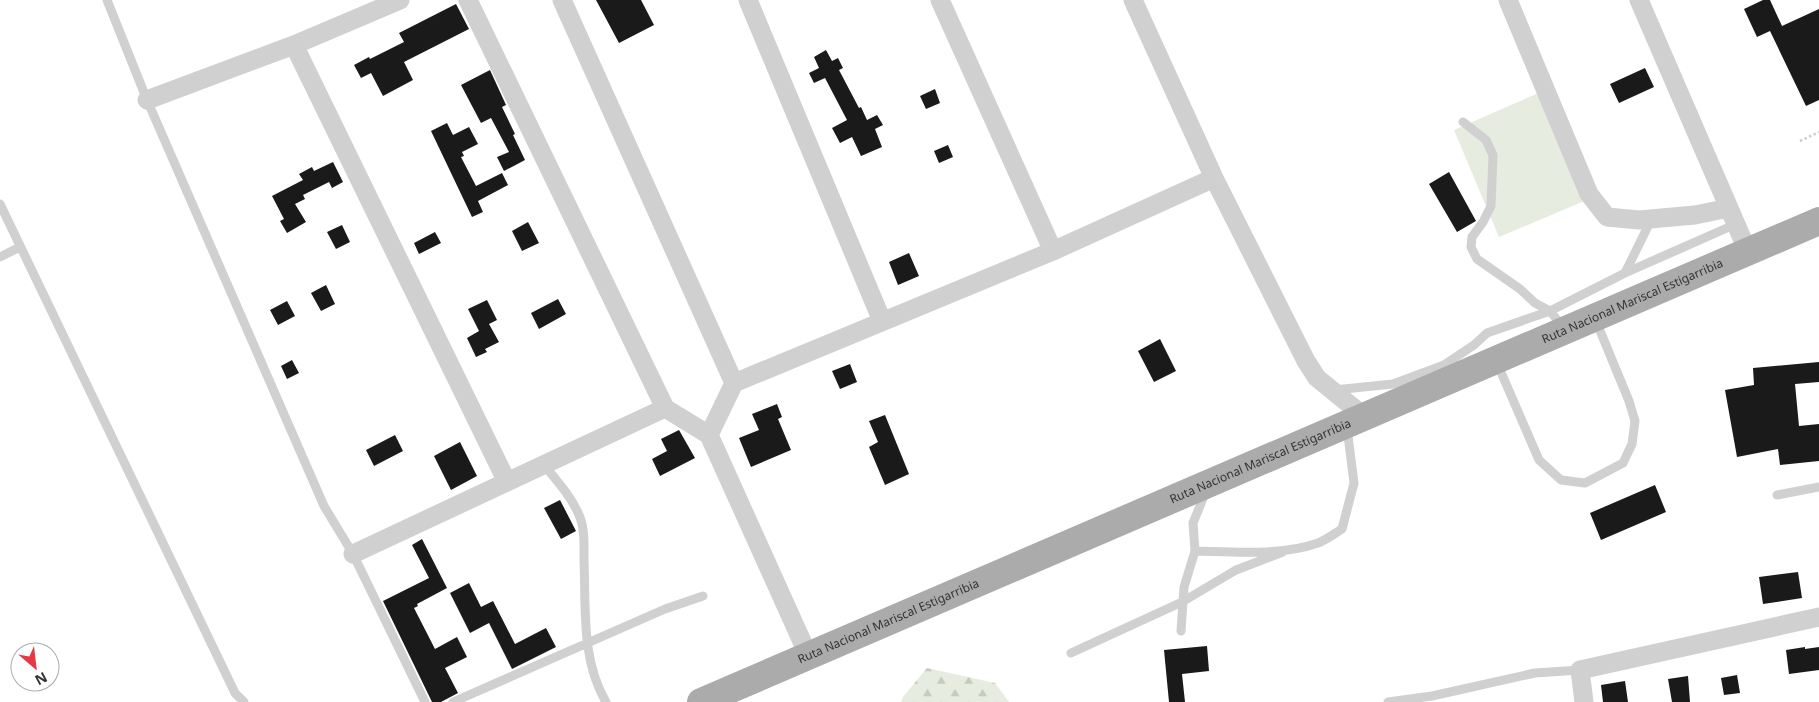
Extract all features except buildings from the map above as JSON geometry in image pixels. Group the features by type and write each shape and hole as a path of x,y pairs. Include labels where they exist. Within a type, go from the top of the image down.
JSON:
{"main road":[{"name":"Ruta Nacional Mariscal Estigarribia","path":"701,702 1496,361 1558,321 1595,318 1819,221"}],"street":[{"path":"147,100 294,45 400,0"},
{"path":"468,0 664,408 710,435 809,657"},
{"path":"562,0 734,383"},
{"path":"748,0 882,321"},
{"path":"940,0 1053,251"},
{"path":"1133,0 1214,178 1306,361 1317,378 1333,390 1356,421"},
{"path":"1508,0 1589,194 1607,217 1639,220 1696,215 1732,216"},
{"path":"1639,0 1748,252"},
{"path":"294,45 507,482"},
{"path":"710,435 734,383 1053,251 1214,178"},
{"path":"352,554 664,408"},
{"path":"1584,702 1580,670 1819,617"}],"lane":[{"path":"107,0 147,100 324,506 352,554 425,702"},
{"path":"1464,122 1486,140 1493,156 1490,206 1472,237 1471,247 1477,259 1520,289 1558,321"},
{"path":"0,204 235,693 244,702"},
{"path":"1333,390 1393,384 1444,365 1474,345 1487,333 1558,321 1625,273 1732,216"},
{"path":"1625,273 1651,219"},
{"path":"0,257 20,248"},
{"path":"1496,361 1539,460 1561,480 1585,483 1624,463 1632,444 1635,421 1629,401 1595,318"},
{"path":"1071,653 1182,602 1236,570 1293,549 1320,543 1342,529 1354,483 1356,421"},
{"path":"544,465 570,497 580,516 583,537 588,642 592,672 606,702"},
{"path":"1181,631 1184,587 1195,551 1194,523 1209,484"},
{"path":"1777,495 1819,487"},
{"path":"1195,551 1245,552 1293,549"},
{"path":"453,702 665,609 704,596"},
{"path":"1388,702 1432,696 1535,673 1580,670"}],"path":[{"path":"1800,141 1819,132"}],"green space":[{"path":"1543,91 1589,199 1499,237 1454,130"},
{"path":"927,668 995,683 1009,702 901,702"}]}
